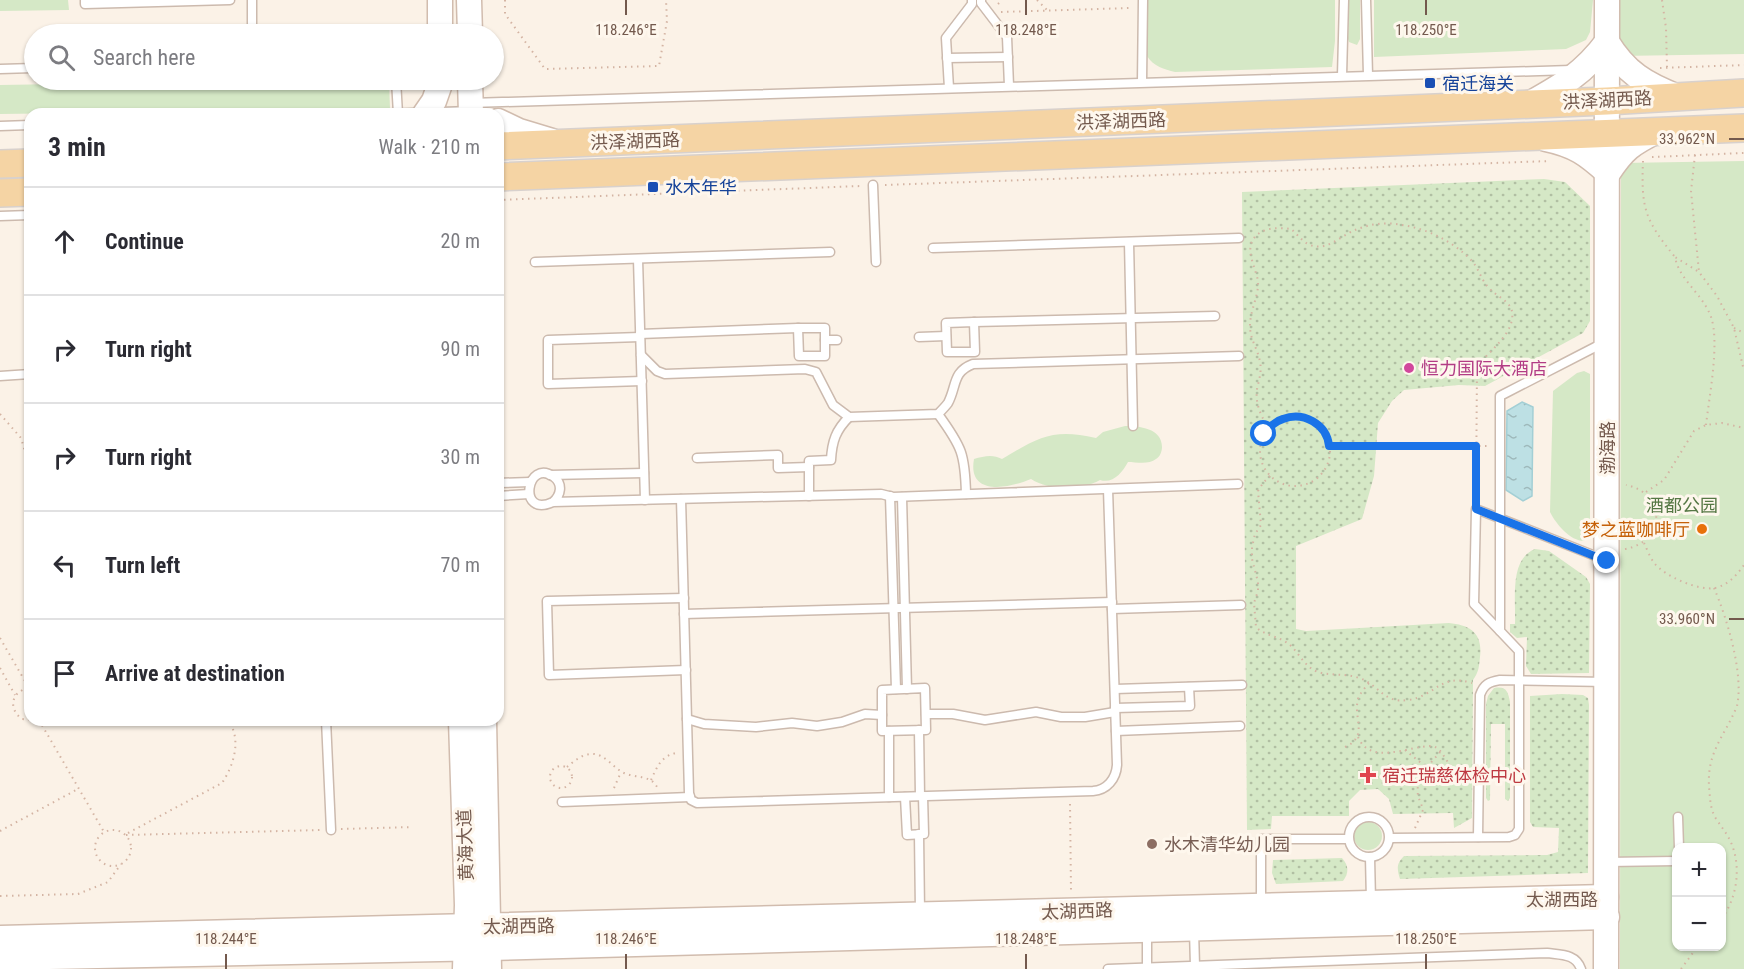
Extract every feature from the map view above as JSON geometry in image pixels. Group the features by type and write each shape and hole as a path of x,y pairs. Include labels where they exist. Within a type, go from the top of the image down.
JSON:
{"main road":[{"name":"洪泽湖西路","path":"504,146 1607,101 1744,93"},
{"name":"洪泽湖西路","path":"505,180 576,174 1744,128"},
{"path":"1702,129 1744,134"},
{"path":"566,143 566,160 576,174"},
{"path":"0,164 24,163"},
{"path":"0,193 24,192"}],"street":[{"path":"440,0 440,24"},
{"path":"469,0 470,24"},
{"name":"渤海路","path":"1606,969 1607,0"},
{"path":"1529,104 1558,88 1592,63 1607,42 1621,62 1641,80 1678,97"},
{"path":"435,108 439,90"},
{"path":"504,124 519,131 566,143"},
{"path":"1531,136 1565,143 1582,150 1608,173 1623,152 1633,143 1657,131"},
{"name":"黄海大道","path":"461,726 477,948"},
{"name":"黄海大道","path":"477,948 484,726"},
{"name":"太湖西路","path":"920,926 1146,930 1194,928 1262,916 1371,903 1607,907"},
{"name":"太湖西路","path":"2,956 50,963 477,948 920,926 1072,911 1262,916 1607,907"},
{"name":"太湖西路","path":"2,956 477,948"}],"lane":[{"path":"85,0 85,4 230,0"},
{"path":"252,0 252,24"},
{"path":"949,88 946,38 972,4 972,0"},
{"path":"981,0 1007,37 1009,86"},
{"path":"1143,0 1143,82"},
{"path":"1342,76 1344,0"},
{"path":"1366,0 1368,75"},
{"path":"947,58 1008,57"},
{"path":"0,69 24,68"},
{"path":"451,108 474,101 1607,69"},
{"path":"397,90 398,108"},
{"path":"0,126 24,126"},
{"path":"873,185 876,262"},
{"path":"0,216 24,215"},
{"path":"933,248 1239,238"},
{"path":"1129,242 1133,426"},
{"path":"535,262 830,252"},
{"path":"638,259 645,500"},
{"path":"974,322 975,351 947,352 946,323 974,322 1215,316"},
{"path":"642,381 548,384 548,340 798,328 825,328 825,356 799,356 798,328"},
{"path":"919,337 946,336"},
{"path":"825,340 837,339"},
{"path":"1500,631 1500,396 1607,341"},
{"path":"963,352 964,367"},
{"path":"641,355 657,371 665,374 806,369 816,372 833,405 849,417 938,414 948,403 958,375 964,367 973,363 1239,356"},
{"path":"812,356 812,371"},
{"path":"0,375 24,374"},
{"path":"938,414 960,447 966,464 966,495"},
{"path":"809,496 809,461 831,460 834,435 849,417"},
{"path":"697,458 778,455 778,468 809,467"},
{"path":"504,483 530,482 538,475 644,473"},
{"path":"504,495 529,495 538,504 549,505 557,499 560,489 557,480 550,475"},
{"path":"529,495 530,482"},
{"path":"553,502 881,494 902,497 1238,484"},
{"path":"681,499 690,797 697,803 1070,792 1101,790 1108,786 1116,771 1116,730 1108,489"},
{"path":"890,496 896,689"},
{"path":"902,497 908,689"},
{"path":"1390,838 1509,837 1515,835 1519,829 1520,651 1474,604 1476,509 1607,556"},
{"path":"684,598 547,602 549,675 686,670"},
{"path":"684,614 893,608 1241,605"},
{"path":"1478,837 1480,695 1484,686 1490,682 1520,680 1606,682"},
{"path":"1114,689 1242,685"},
{"path":"926,714 953,714 985,720 1036,712 1061,717 1085,717 1115,710 1190,706 1189,687"},
{"path":"925,688 926,730 882,731 882,690 908,689 925,688"},
{"path":"687,718 704,724 756,727 792,723 817,726 842,722 865,714 882,715"},
{"path":"326,726 331,830"},
{"path":"1116,730 1240,726"},
{"path":"905,797 907,835 924,834 919,730"},
{"path":"889,731 889,797"},
{"path":"562,802 690,797"},
{"path":"1369,816 1382,820 1390,838 1385,850 1370,857 1360,855 1355,851 1349,839 1351,826 1356,821 1369,816"},
{"path":"1678,817 1678,843"},
{"path":"919,834 920,926"},
{"path":"1262,916 1261,839 1349,839"},
{"path":"1370,857 1371,903"},
{"path":"1606,862 1672,861"},
{"path":"1194,928 1195,966"},
{"path":"1146,930 1148,968"},
{"path":"1108,969 1547,953 1574,958 1581,969"}],"path":[{"path":"505,0 505,14 545,69 659,66 667,21 666,0"},
{"path":"1037,0 1048,11"},
{"path":"1662,0 1666,28 1667,68"},
{"path":"989,13 1129,8"},
{"path":"1657,68 1744,65"},
{"path":"1695,155 1691,191 1699,272"},
{"path":"1643,157 1642,186 1646,215 1655,232 1675,257 1699,272 1717,296 1734,328 1744,371"},
{"path":"504,200 1543,162"},
{"path":"1269,429 1259,410 1257,390 1261,369 1260,358 1251,339 1250,317 1258,292 1251,244 1260,233 1271,228 1291,229 1307,244 1315,246 1327,245 1368,226 1395,223 1423,229 1443,238 1473,263 1489,288 1512,308 1509,329 1477,366 1476,509"},
{"path":"1675,257 1677,268 1711,317 1714,335 1706,425"},
{"path":"1734,328 1744,333"},
{"path":"0,414 21,438 24,448"},
{"path":"1293,416 1316,423 1324,431 1329,446 1328,464 1322,474 1302,486 1280,483 1270,477 1263,467 1260,456 1260,444 1269,429 1282,419 1293,416"},
{"path":"1646,492 1664,480 1694,431 1706,425 1722,423 1744,428"},
{"path":"1329,446 1500,446"},
{"path":"1270,477 1258,491 1261,525 1255,534 1252,547 1252,558 1258,582 1254,603 1256,627 1263,634 1292,647 1298,657 1317,672 1354,676 1369,683 1380,694 1391,699 1406,701 1425,694 1450,679 1460,679 1484,686"},
{"path":"1607,482 1637,487 1646,492 1651,498 1656,517 1655,528 1644,543 1607,556"},
{"path":"1644,543 1653,563 1664,573 1684,582 1714,588 1734,578 1744,565"},
{"path":"1714,588 1727,621 1741,675 1737,707 1715,748 1710,765 1711,804 1714,816 1732,843 1736,859 1735,890 1726,912"},
{"path":"0,638 24,679"},
{"path":"0,668 15,696 13,706 17,716 24,719"},
{"path":"1369,683 1359,696 1357,704 1358,737 1361,745 1377,752 1436,747 1450,767 1458,773 1466,776 1479,776"},
{"path":"15,696 24,689"},
{"path":"42,726 104,832"},
{"path":"126,835 222,783 230,771 234,758 235,740 232,726"},
{"path":"1345,747 1358,737"},
{"path":"1405,750 1426,767"},
{"path":"1408,837 1419,821 1423,810 1418,793 1426,767 1440,751"},
{"path":"651,780 661,761 667,755 688,753"},
{"path":"567,767 572,776 570,783 561,788 554,786 550,780 552,769 560,766 567,767 590,754 605,759 621,772 655,782 663,798"},
{"path":"608,800 621,772"},
{"path":"0,831 78,789"},
{"path":"1070,792 1072,911"},
{"path":"122,864 116,866 104,863 96,854 96,842 104,832 115,830 126,835 412,827"},
{"path":"0,896 78,894 108,882 126,861 131,850 126,835"},
{"path":"1681,969 1694,951"}],"green space":[{"path":"0,0 68,0 69,10 0,11"},
{"path":"1148,0 1335,0 1335,41 1332,67 1175,72 1163,69 1147,56"},
{"path":"1349,0 1360,0 1360,39 1357,45 1349,42 1348,39"},
{"path":"1374,0 1593,0 1590,32 1586,40 1566,49 1374,57"},
{"path":"1619,0 1744,0 1744,54 1620,56"},
{"path":"0,85 24,85 24,90 389,90 390,108 24,108 24,114 0,114"},
{"name":"酒都公园","path":"1744,161 1744,969 1620,969 1621,163"},
{"path":"1544,179 1565,182 1590,206 1590,321 1583,333 1485,386 1459,385 1404,390 1392,401 1378,423 1374,476 1362,519 1296,546 1296,629 1306,631 1449,623 1469,628 1477,636 1480,649 1478,669 1473,680 1472,818 1454,828 1453,813 1393,814 1389,799 1378,789 1360,790 1349,801 1349,816 1272,816 1271,829 1247,830 1242,192"},
{"path":"1584,371 1590,374 1590,536 1584,541 1569,535 1550,512 1553,391 1577,373"},
{"path":"1125,426 1149,429 1154,432 1161,441 1161,452 1150,462 1128,462 1120,474 1113,479 1100,480 1074,488 1047,486 1031,479 1012,485 992,487 977,479 974,471 974,459 995,456 1002,459 1047,436 1068,434 1096,438 1103,432"},
{"path":"1535,549 1549,551 1586,577 1590,584 1589,673 1531,674 1526,666 1527,637 1517,638 1510,632 1510,624 1515,624 1515,592 1518,571 1527,554"},
{"path":"1494,688 1506,690 1510,702 1510,798 1508,801 1505,799 1505,724 1491,724 1490,800 1486,798 1486,704"},
{"path":"1583,695 1588,698 1588,873 1400,879 1398,867 1404,856 1547,855 1558,852 1559,828 1533,827 1530,822 1530,696"},
{"path":"1368,822 1378,826 1382,836 1378,846 1368,850 1358,846 1354,836 1358,826"},
{"path":"1342,858 1347,870 1343,881 1276,884 1272,873 1273,860"}],"water":[{"path":"1522,402 1533,407 1532,496 1523,501 1506,490 1507,411"}],"place":[{"name":"宿迁海关","path":"1430,83"},
{"name":"水木年华","path":"653,187"},
{"name":"恒力国际大酒店","path":"1409,368"},
{"name":"梦之蓝咖啡厅","path":"1702,529"},
{"name":"宿迁瑞慈体检中心","path":"1368,775"},
{"name":"水木清华幼儿园","path":"1152,844"}],"route":[{"path":"1264,434 1272,424 1293,416 1316,423 1324,431 1329,446 1476,446 1476,509 1607,561"}]}
